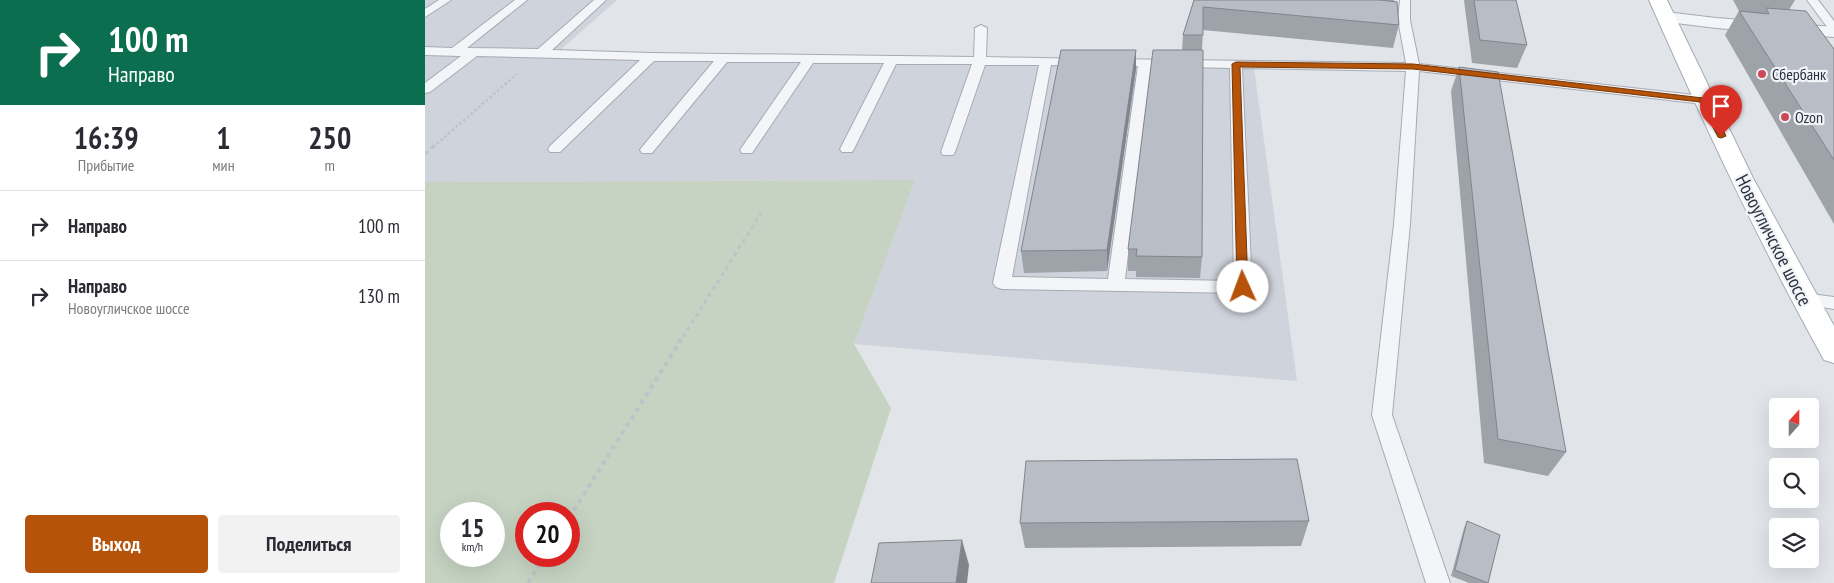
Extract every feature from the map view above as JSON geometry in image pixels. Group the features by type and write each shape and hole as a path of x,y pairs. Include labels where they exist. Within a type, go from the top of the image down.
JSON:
{"main road":[{"name":"Новоугличское шоссе","path":"1662,8 1703,100 1803,299 1834,352"}],"street":[{"name":"Новоугличское шоссе","path":"1662,8 1716,23 1834,30"}],"lane":[{"path":"425,14 446,0"},
{"path":"455,52 522,0"},
{"path":"541,53 601,0"},
{"path":"1405,0 1399,20 1413,67 1402,224 1383,415 1438,583"},
{"path":"1812,0 1834,30"},
{"path":"948,152 980,60 981,28"},
{"path":"425,51 651,57 1413,67 1703,100"},
{"path":"425,89 474,52"},
{"path":"555,149 651,57"},
{"path":"647,150 724,57"},
{"path":"747,150 810,58"},
{"path":"847,149 892,59"},
{"path":"1046,61 1002,282 1243,287 1236,64"},
{"path":"1116,284 1145,63"},
{"path":"1803,299 1834,303"}],"path":[{"path":"425,154 541,53"},
{"path":"579,502 761,214"},
{"path":"528,583 538,567"}],"shaded area":[{"path":"425,0 617,0 558,52 1253,61 1297,381 854,344 915,180 425,182"}],"green space":[{"path":"915,180 854,344 891,408 834,583 425,583 425,182"}],"building":[{"path":"1194,0 1380,0 1397,2 1399,25 1203,7 1203,35 1183,35"},
{"path":"1474,0 1516,0 1527,45 1480,40"},
{"path":"1766,8 1806,11 1834,49 1834,160 1739,11 1769,14"},
{"path":"1061,50 1136,50 1107,250 1021,251"},
{"path":"1153,50 1203,50 1202,257 1136,256 1137,249 1128,249"},
{"path":"1459,67 1498,72 1566,452 1498,439"},
{"path":"1297,459 1309,521 1020,523 1026,461"},
{"path":"1467,521 1500,535 1488,583 1455,570"},
{"path":"962,540 956,583 871,583 879,543"}],"place":[{"name":"Сбербанк","path":"1762,74"},
{"name":"Ozon","path":"1785,117"}],"route":[{"path":"1243,287 1236,64 1413,67 1703,100 1721,136"}]}
